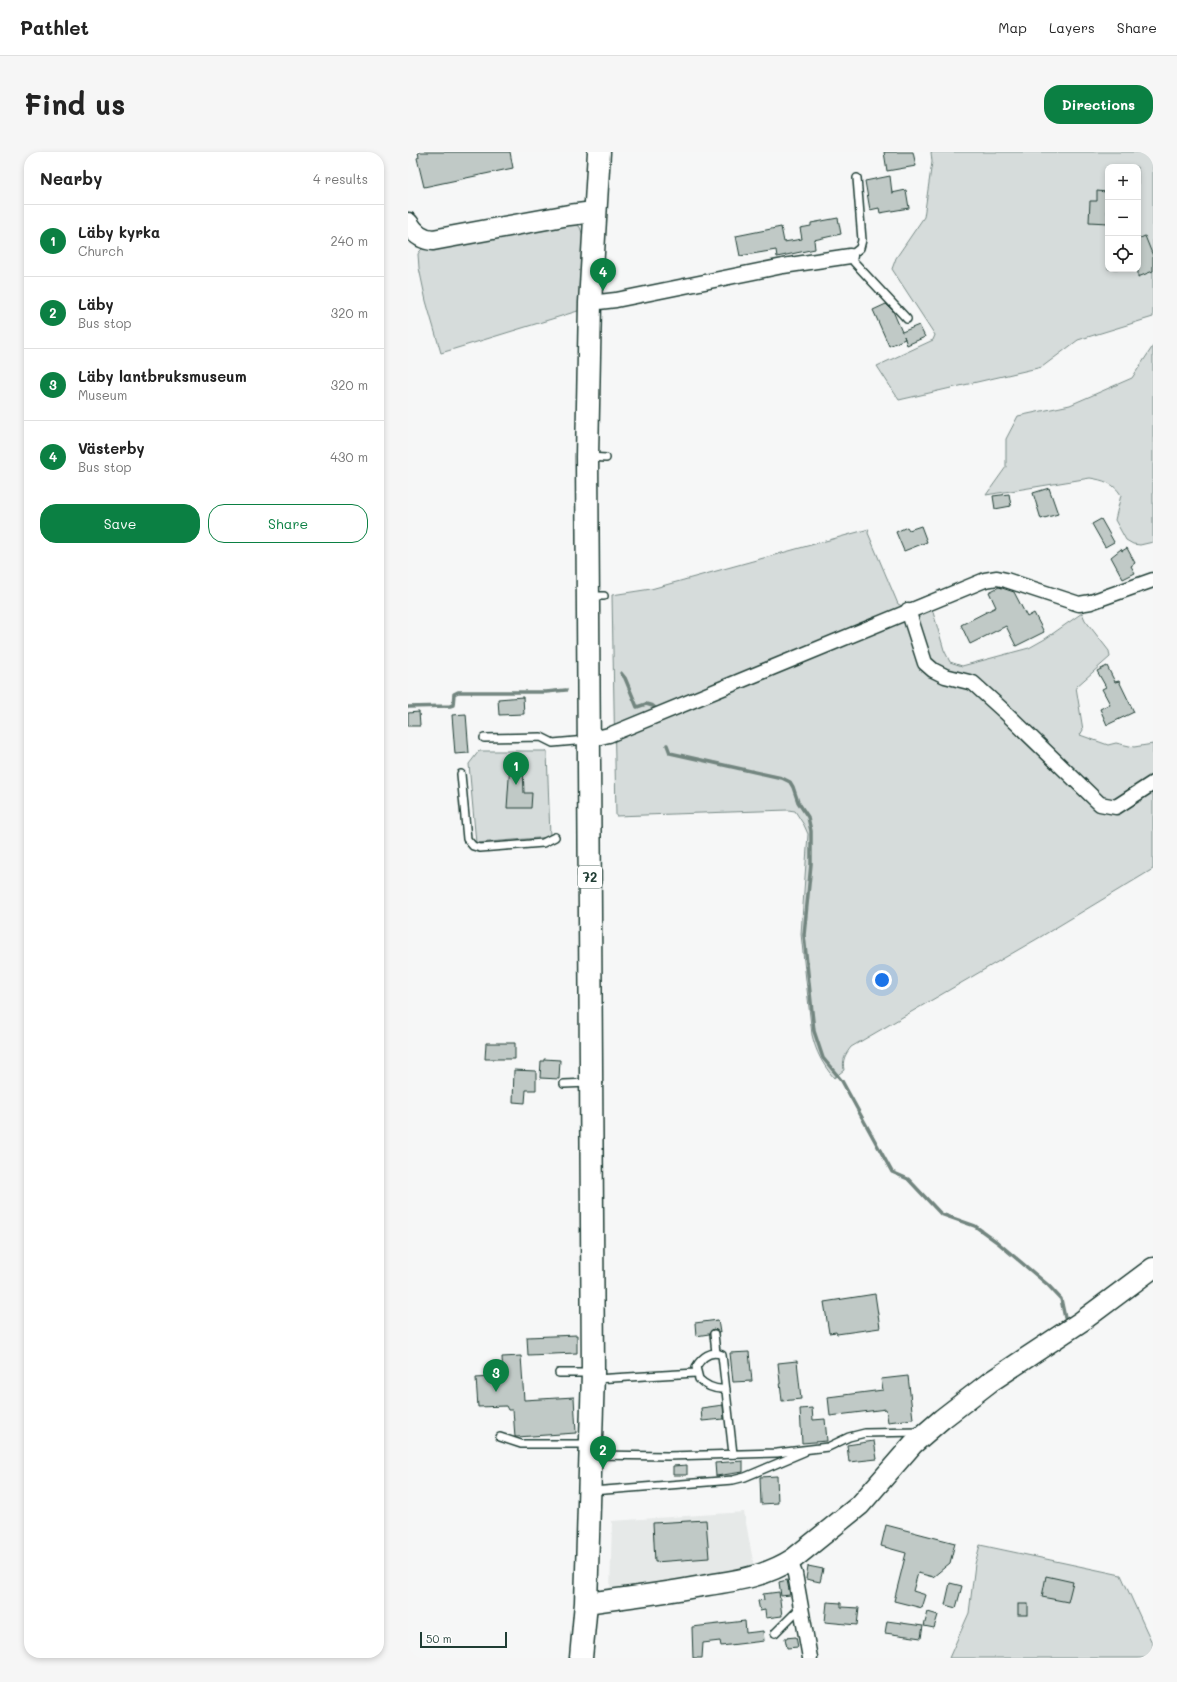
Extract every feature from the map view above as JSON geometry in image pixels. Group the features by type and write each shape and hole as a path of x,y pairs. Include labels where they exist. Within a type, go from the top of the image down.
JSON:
{"main road":[{"name":"72","path":"582,1658 586,1603 593,1376 592,1083 588,740 596,596 597,458 590,302 594,212 599,152"}],"street":[{"path":"408,223 417,235 433,240 569,215 594,212"},
{"path":"590,302 616,300 783,266 850,256"},
{"path":"588,740 609,735 908,610 989,579 1006,580 1079,604 1091,602 1153,580"},
{"path":"908,610 925,663 933,670 945,676 973,683 1100,804 1116,807 1153,783"},
{"path":"586,1603 662,1593 749,1578 770,1571 790,1561 860,1505 907,1451 926,1432 974,1394 1082,1321 1153,1268"},
{"path":"790,1561 795,1574 810,1658"}],"lane":[{"path":"857,178 862,240 859,250 850,256 907,319"},
{"path":"484,738 541,737 553,743 588,740"},
{"path":"461,774 467,839 473,846 480,848 543,843 555,837"},
{"path":"564,1084 592,1083"},
{"path":"714,1334 716,1353"},
{"path":"726,1389 716,1389 706,1385 699,1379 696,1373 696,1367 698,1363 708,1355 716,1353 722,1355 726,1389 733,1454"},
{"path":"559,1373 593,1376 696,1373"},
{"path":"500,1437 520,1444 668,1456 777,1453 828,1447 849,1437 865,1433 926,1432"},
{"path":"590,1491 745,1478 812,1449"},
{"path":"775,1633 801,1607"}],"shaded area":[{"path":"931,152 1153,152 1153,317 1078,340 1042,367 899,400 877,366 933,340 935,335 892,269 896,258 924,217 932,162"},
{"path":"572,221 580,227 583,236 581,310 441,353 426,301 419,268 418,254 420,251 424,247"},
{"path":"1153,346 1153,542 1140,545 1133,544 1126,540 1115,520 1121,495 1112,485 1099,480 1090,478 986,495 1006,467 1006,439 1018,416 1070,405 1132,378"},
{"path":"869,529 868,533 898,604 902,606 928,595 944,650 950,662 962,666 1029,648 1045,639 1082,613 1085,620 1109,651 1110,657 1076,687 1083,730 1080,735 1108,745 1116,743 1134,747 1153,744 1153,869 1042,936 851,1047 844,1058 844,1070 834,1078 820,1058 812,1035 801,934 808,834 795,811 616,816 612,595 651,589"},
{"path":"479,751 547,751 550,837 476,843 469,764"},
{"path":"744,1512 755,1572 610,1593 612,1521"},
{"path":"980,1545 1121,1575 1153,1645 1153,1658 949,1658 969,1613 975,1564"}],"building":[{"path":"418,152 510,152 513,168 424,187 417,158 419,157"},
{"path":"884,152 913,152 916,166 887,171"},
{"path":"890,176 892,193 906,190 909,208 880,213 879,208 870,210 865,181"},
{"path":"1097,191 1105,192 1105,223 1089,222 1090,201 1097,201"},
{"path":"838,218 841,234 814,240 815,249 777,257 776,250 740,256 736,236 781,227 784,242 802,239 800,228 811,226 811,223"},
{"path":"1145,236 1153,256 1153,271 1138,277 1138,272 1141,272 1141,238"},
{"path":"886,304 893,311 902,332 919,325 925,337 907,345 905,339 889,346 873,310"},
{"path":"1049,488 1058,514 1041,519 1033,493"},
{"path":"1009,494 1011,506 995,509 993,496"},
{"path":"1101,519 1114,542 1105,547 1092,524"},
{"path":"921,526 927,542 904,551 896,532 907,527 909,530"},
{"path":"1127,548 1135,563 1131,566 1135,573 1123,579 1111,557 1121,549 1122,551"},
{"path":"999,587 1014,592 1027,617 1034,613 1044,632 1016,646 1006,626 970,644 961,625 996,607 989,592"},
{"path":"1107,666 1115,682 1119,681 1134,712 1107,725 1100,709 1110,704 1102,689 1106,687 1097,671"},
{"path":"523,697 524,714 499,715 498,699"},
{"path":"419,712 420,726 408,726 408,713"},
{"path":"466,714 469,753 455,754 452,715"},
{"path":"510,764 523,765 524,793 532,793 531,808 507,808"},
{"path":"486,1043 515,1043 515,1059 485,1059"},
{"path":"544,1059 560,1060 559,1079 540,1078 541,1061 544,1061"},
{"path":"514,1070 536,1071 536,1090 526,1090 525,1103 513,1102"},
{"path":"875,1294 880,1328 837,1334 836,1332 829,1333 824,1302"},
{"path":"718,1320 720,1333 713,1329 709,1334 696,1336 695,1323"},
{"path":"577,1335 577,1353 528,1355 527,1337"},
{"path":"749,1352 752,1381 733,1382 730,1353"},
{"path":"521,1356 524,1400 574,1397 576,1433 515,1437 513,1410 508,1410 506,1406 478,1407 476,1378 503,1376 502,1357"},
{"path":"797,1361 801,1399 782,1401 778,1363"},
{"path":"908,1376 913,1419 888,1422 886,1409 830,1416 828,1397 883,1390 881,1379"},
{"path":"723,1405 724,1419 702,1421 701,1408"},
{"path":"812,1408 813,1420 825,1419 827,1441 802,1443 800,1409"},
{"path":"874,1441 877,1459 849,1462 847,1445"},
{"path":"743,1461 743,1472 716,1476 715,1463"},
{"path":"687,1465 687,1475 673,1475 673,1466"},
{"path":"777,1476 778,1503 761,1504 760,1477"},
{"path":"706,1520 709,1558 655,1562 653,1523"},
{"path":"886,1525 955,1543 950,1563 933,1577 918,1573 913,1591 926,1595 922,1608 894,1601 906,1553 881,1546"},
{"path":"808,1566 823,1569 820,1582 806,1579"},
{"path":"1046,1576 1073,1582 1068,1602 1042,1597"},
{"path":"787,1580 790,1595 781,1596 779,1582"},
{"path":"950,1583 962,1586 956,1608 945,1605"},
{"path":"779,1592 782,1616 766,1618 765,1610 760,1611 758,1601 764,1600 763,1594"},
{"path":"827,1602 841,1603 841,1607 859,1608 857,1625 825,1622"},
{"path":"1018,1604 1028,1604 1028,1615 1018,1615"},
{"path":"928,1612 938,1615 934,1628 924,1626"},
{"path":"745,1621 746,1633 763,1631 764,1641 721,1646 720,1641 703,1643 702,1658 693,1658 692,1627"},
{"path":"887,1621 923,1626 921,1638 885,1633"},
{"path":"796,1637 798,1647 787,1648 785,1638"}],"waterway":[{"path":"621,673 625,678 637,707 646,704 655,708"},
{"path":"408,707 450,706 453,705 454,694 458,692 546,692 566,690"},
{"path":"667,745 670,753 782,778 790,782 798,802 808,817 811,831 811,864 804,935 814,1031 823,1058 842,1081 892,1172 908,1179 941,1214 975,1226 997,1242 1048,1285 1061,1299 1065,1318"}],"place":[{"name":"Västerby","path":"603,291"},
{"name":"Läby kyrka","path":"516,785"},
{"name":"Läby lantbruksmuseum","path":"496,1392"},
{"name":"Läby","path":"603,1469"}]}
